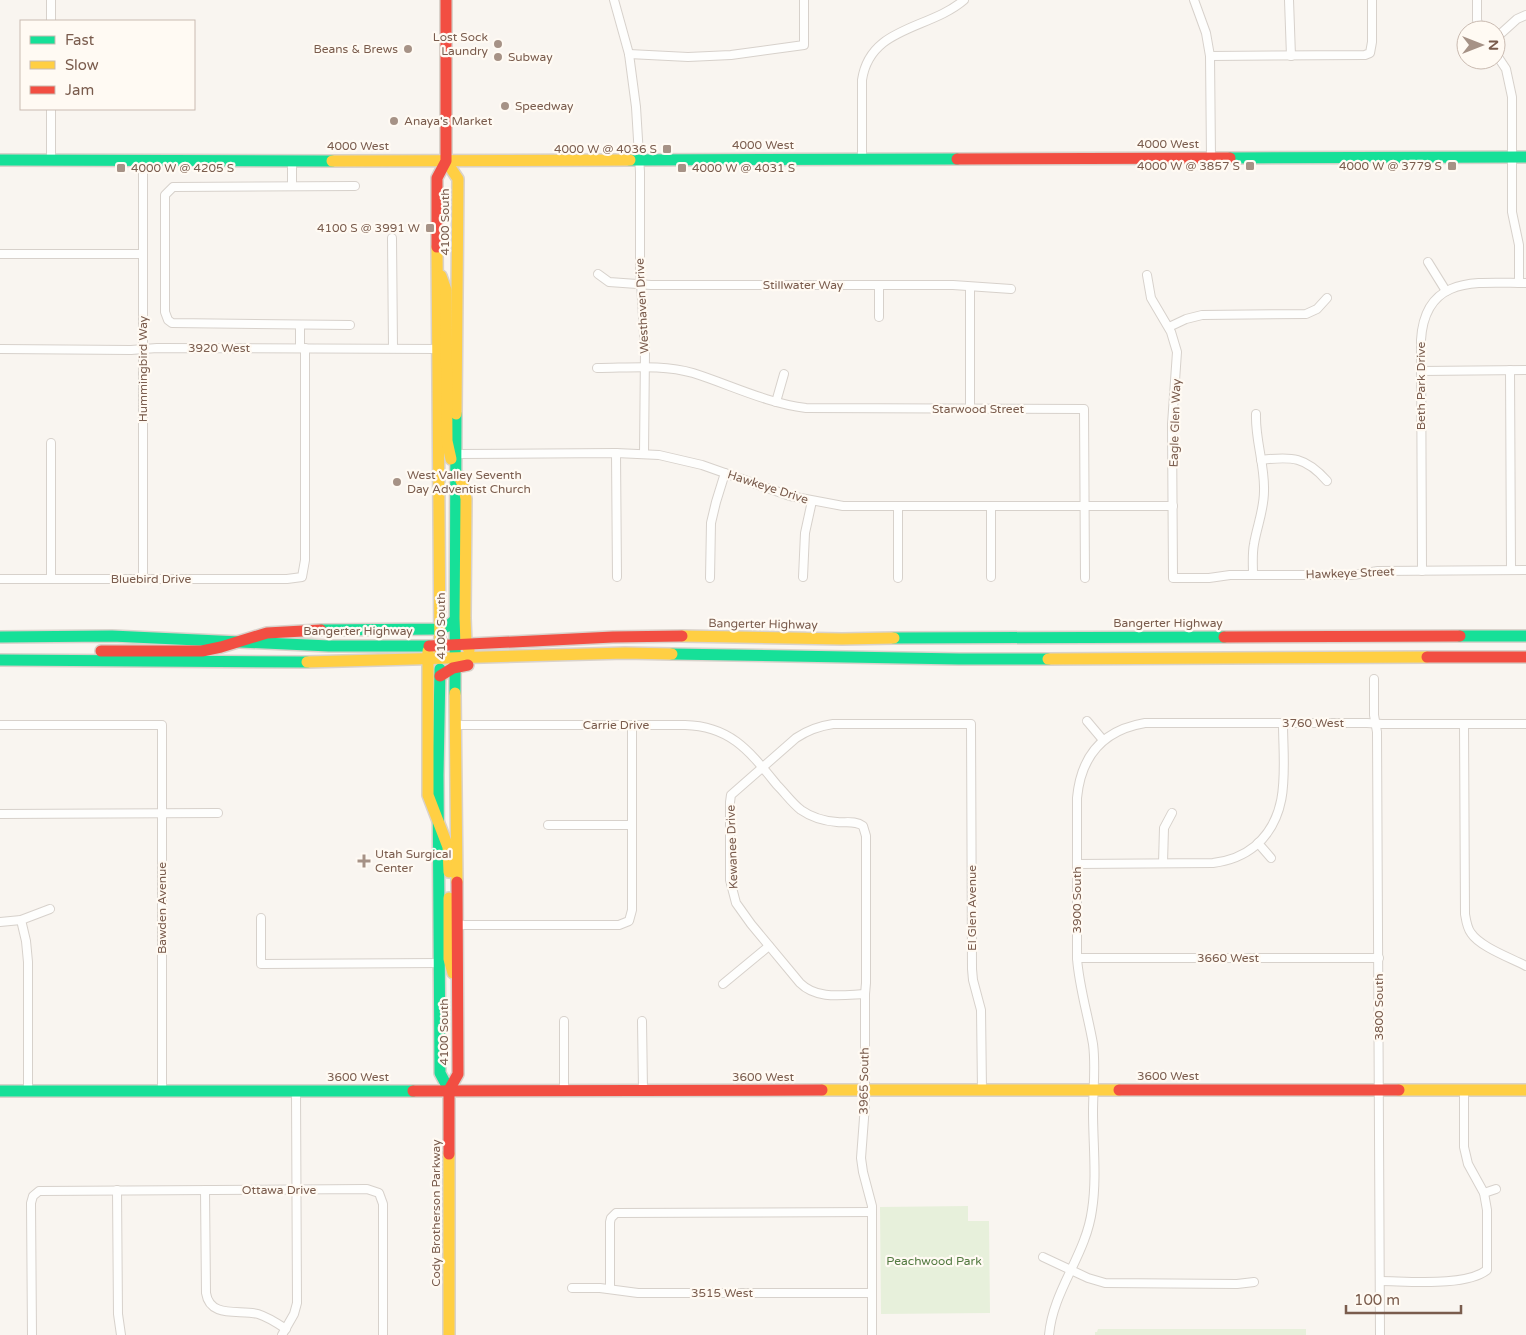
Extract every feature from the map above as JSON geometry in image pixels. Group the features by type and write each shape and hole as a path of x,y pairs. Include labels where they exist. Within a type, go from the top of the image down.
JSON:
{"main road":[{"name":"4100 South","path":"446,0 446,160 438,178 440,645 434,659 440,676 438,770 440,1074 449,1090"},
{"name":"4000 West","path":"0,160 1526,157"},
{"name":"4100 South","path":"446,160 458,179 455,620 460,645 455,663 458,1074 449,1090"},
{"path":"438,265 446,290 447,441 450,456 464,488 467,511 465,618 460,645 472,654 481,657"},
{"path":"48,660 88,652 202,651 241,642 264,632 440,629 448,626 455,620"},
{"name":"Bangerter Highway","path":"0,637 112,636 329,646 424,646 645,636 842,639 1526,636"},
{"path":"0,660 339,662 434,659 467,665 619,663 646,659 685,645 826,646 842,639"},
{"path":"424,646 434,659 428,795 448,847 449,959 458,987"},
{"path":"440,676 455,663 481,657 579,653 959,659 1526,658"},
{"name":"Cody Brotherson Parkway","path":"449,1090 450,1335"},
{"name":"3600 West","path":"0,1091 1526,1090"}],"street":[{"path":"51,0 51,20"},
{"name":"Westhaven Drive","path":"614,0 628,54 636,107 645,368 644,454"},
{"path":"628,54 731,55 804,45 804,0"},
{"path":"862,158 862,80 863,70 869,57 876,47 886,39 950,9 964,0"},
{"path":"1194,0 1206,33 1210,56 1211,158"},
{"path":"1289,0 1290,56"},
{"path":"1210,56 1359,56 1370,53 1372,42 1372,0"},
{"path":"1477,0 1477,20"},
{"path":"1506,29 1526,14"},
{"path":"1506,69 1511,86 1512,212 1519,246 1523,283"},
{"path":"51,110 51,160"},
{"name":"Hummingbird Way","path":"143,160 143,578"},
{"path":"292,160 292,186"},
{"path":"350,325 172,323 168,320 165,312 165,195 173,187 355,186"},
{"path":"392,238 393,348"},
{"path":"0,254 143,254"},
{"path":"1428,262 1446,291"},
{"name":"Stillwater Way","path":"598,274 609,282 641,284 954,285 1010,290"},
{"name":"Eagle Glen Way","path":"1147,275 1154,305 1169,327 1176,347 1177,363 1172,412 1173,578"},
{"name":"Beth Park Drive","path":"1422,570 1421,340 1423,321 1432,304 1446,291 1457,286 1469,283 1523,283"},
{"path":"879,285 879,317"},
{"path":"970,287 970,409"},
{"path":"1169,327 1186,319 1202,315 1306,314 1317,309 1327,298"},
{"path":"300,325 302,348"},
{"name":"Bluebird Drive","path":"0,579 287,579 302,577 305,560 302,348"},
{"name":"3920 West","path":"0,349 438,349"},
{"name":"Starwood Street","path":"597,368 668,369 693,373 776,402 817,409 1084,409 1084,506"},
{"path":"1510,370 1512,570"},
{"path":"1421,371 1526,370"},
{"path":"776,402 784,374"},
{"path":"1252,575 1253,549 1264,500 1264,481 1256,436 1256,414"},
{"path":"50,579 51,443"},
{"path":"616,453 617,578"},
{"name":"Hawkeye Drive","path":"456,454 644,454 681,459 785,494 812,501 852,506 1173,506"},
{"path":"1261,460 1285,458 1299,460 1312,466 1326,481"},
{"path":"710,578 712,523 725,473"},
{"path":"803,578 805,534 812,501"},
{"path":"898,506 898,578"},
{"path":"991,506 991,577"},
{"path":"1084,506 1084,578"},
{"name":"Hawkeye Street","path":"1173,578 1252,575 1346,575 1378,570 1526,570"},
{"name":"3800 South","path":"1374,679 1374,714 1377,732 1380,1335"},
{"path":"1087,721 1103,740"},
{"name":"3760 West","path":"1103,740 1120,730 1145,723 1526,724"},
{"path":"1077,864 1221,862 1245,854 1258,844 1271,829 1282,804 1284,787 1284,723"},
{"name":"Kewanee Drive","path":"865,994 824,995 812,992 800,983 738,908 730,880 730,797 733,791 802,734 820,726 834,724 972,724"},
{"name":"El Glen Avenue","path":"972,724 972,968 973,980 981,1010 982,1090"},
{"path":"1464,724 1465,914 1467,924 1470,933 1480,943 1526,966"},
{"name":"Bawden Avenue","path":"0,726 162,725 162,1091"},
{"name":"Carrie Drive","path":"456,726 692,726 712,729 726,734 740,743 790,800 806,813 824,820 856,823 863,826"},
{"path":"457,925 619,925 629,921 632,910 632,726"},
{"name":"3900 South","path":"1049,1335 1054,1305 1084,1241 1092,1210 1095,1068 1093,1043 1078,976 1077,798 1079,781 1088,758 1103,740"},
{"path":"0,814 218,813"},
{"path":"1163,863 1164,828 1172,813"},
{"path":"548,825 632,825"},
{"name":"3965 South","path":"863,826 866,836 866,983 861,1162 872,1201 872,1335"},
{"path":"1258,844 1271,858"},
{"path":"0,922 21,920 50,909"},
{"path":"261,918 261,964 440,963"},
{"path":"21,920 28,962 28,1091"},
{"path":"722,984 769,946"},
{"name":"3660 West","path":"1077,958 1379,958"},
{"path":"564,1021 564,1090"},
{"path":"642,1021 642,1090"},
{"path":"1380,1281 1455,1281 1476,1276 1487,1270 1488,1216 1484,1193 1468,1164 1464,1148 1464,1090"},
{"path":"206,1190 206,1293 208,1302 216,1310 258,1314 284,1332 297,1304 296,1091"},
{"path":"1484,1193 1496,1189"},
{"name":"Ottawa Drive","path":"32,1335 31,1203 35,1193 46,1190 371,1190 376,1191 381,1196 383,1204 384,1335"},
{"path":"118,1190 118,1314 121,1335"},
{"path":"610,1289 610,1226 613,1215 624,1212 872,1212"},
{"path":"1043,1257 1094,1280 1110,1284 1237,1284 1254,1282"},
{"name":"3515 West","path":"572,1288 610,1289 638,1293 872,1293"}],"green space":[{"name":"Peachwood Park","path":"968,1206 968,1221 989,1221 990,1313 881,1314 880,1207"},
{"path":"1098,1329 1306,1329 1306,1335 1095,1335"}],"traffic: fast":[{"path":"1230,158 1526,157"},
{"path":"630,160 957,159"},
{"path":"0,160 332,161"},
{"path":"455,693 456,414"},
{"path":"321,630 440,629 448,626 455,620"},
{"path":"0,637 112,636 329,646 429,646"},
{"path":"1460,636 1526,636"},
{"path":"894,638 1224,637"},
{"path":"672,654 1048,659"},
{"path":"0,660 307,662"},
{"path":"440,669 438,775 440,1073 449,1090"},
{"path":"0,1091 413,1091"}],"traffic: slow":[{"path":"332,161 630,160"},
{"path":"446,161 458,179 456,414"},
{"path":"437,247 440,653"},
{"path":"441,276 446,290 447,441 451,459"},
{"path":"459,476 466,499 465,618 466,644 469,650"},
{"path":"682,636 894,638"},
{"path":"428,651 428,795 448,847 449,872"},
{"path":"307,662 625,653 672,654"},
{"path":"1048,659 1427,657"},
{"path":"455,693 457,882"},
{"path":"449,898 449,959 453,973"},
{"path":"822,1090 1119,1090"},
{"path":"1399,1090 1526,1090"},
{"path":"449,1154 449,1335"}],"traffic: jam":[{"path":"437,247 437,178 446,161 446,0"},
{"path":"957,159 1230,158"},
{"path":"101,651 202,651 267,633 321,630"},
{"path":"429,646 613,637 682,636"},
{"path":"1224,637 1460,636"},
{"path":"1427,657 1526,657"},
{"path":"440,676 453,668 468,665"},
{"path":"449,1154 449,1090 458,1074 457,882"},
{"path":"413,1091 822,1090"},
{"path":"1119,1090 1399,1090"}],"place":[{"name":"Lost Sock Laundry","path":"498,44"},
{"name":"Beans & Brews","path":"408,49"},
{"name":"Subway","path":"498,57"},
{"name":"Speedway","path":"505,106"},
{"name":"Anaya's Market","path":"394,121"},
{"name":"4000 W @ 4036 S","path":"667,149"},
{"name":"4000 W @ 3857 S","path":"1250,166"},
{"name":"4000 W @ 3779 S","path":"1452,166"},
{"name":"4000 W @ 4205 S","path":"121,168"},
{"name":"4000 W @ 4031 S","path":"682,168"},
{"name":"4100 S @ 3991 W","path":"430,228"},
{"name":"West Valley Seventh Day Adventist Church","path":"397,482"},
{"name":"Utah Surgical Center","path":"364,861"}]}
